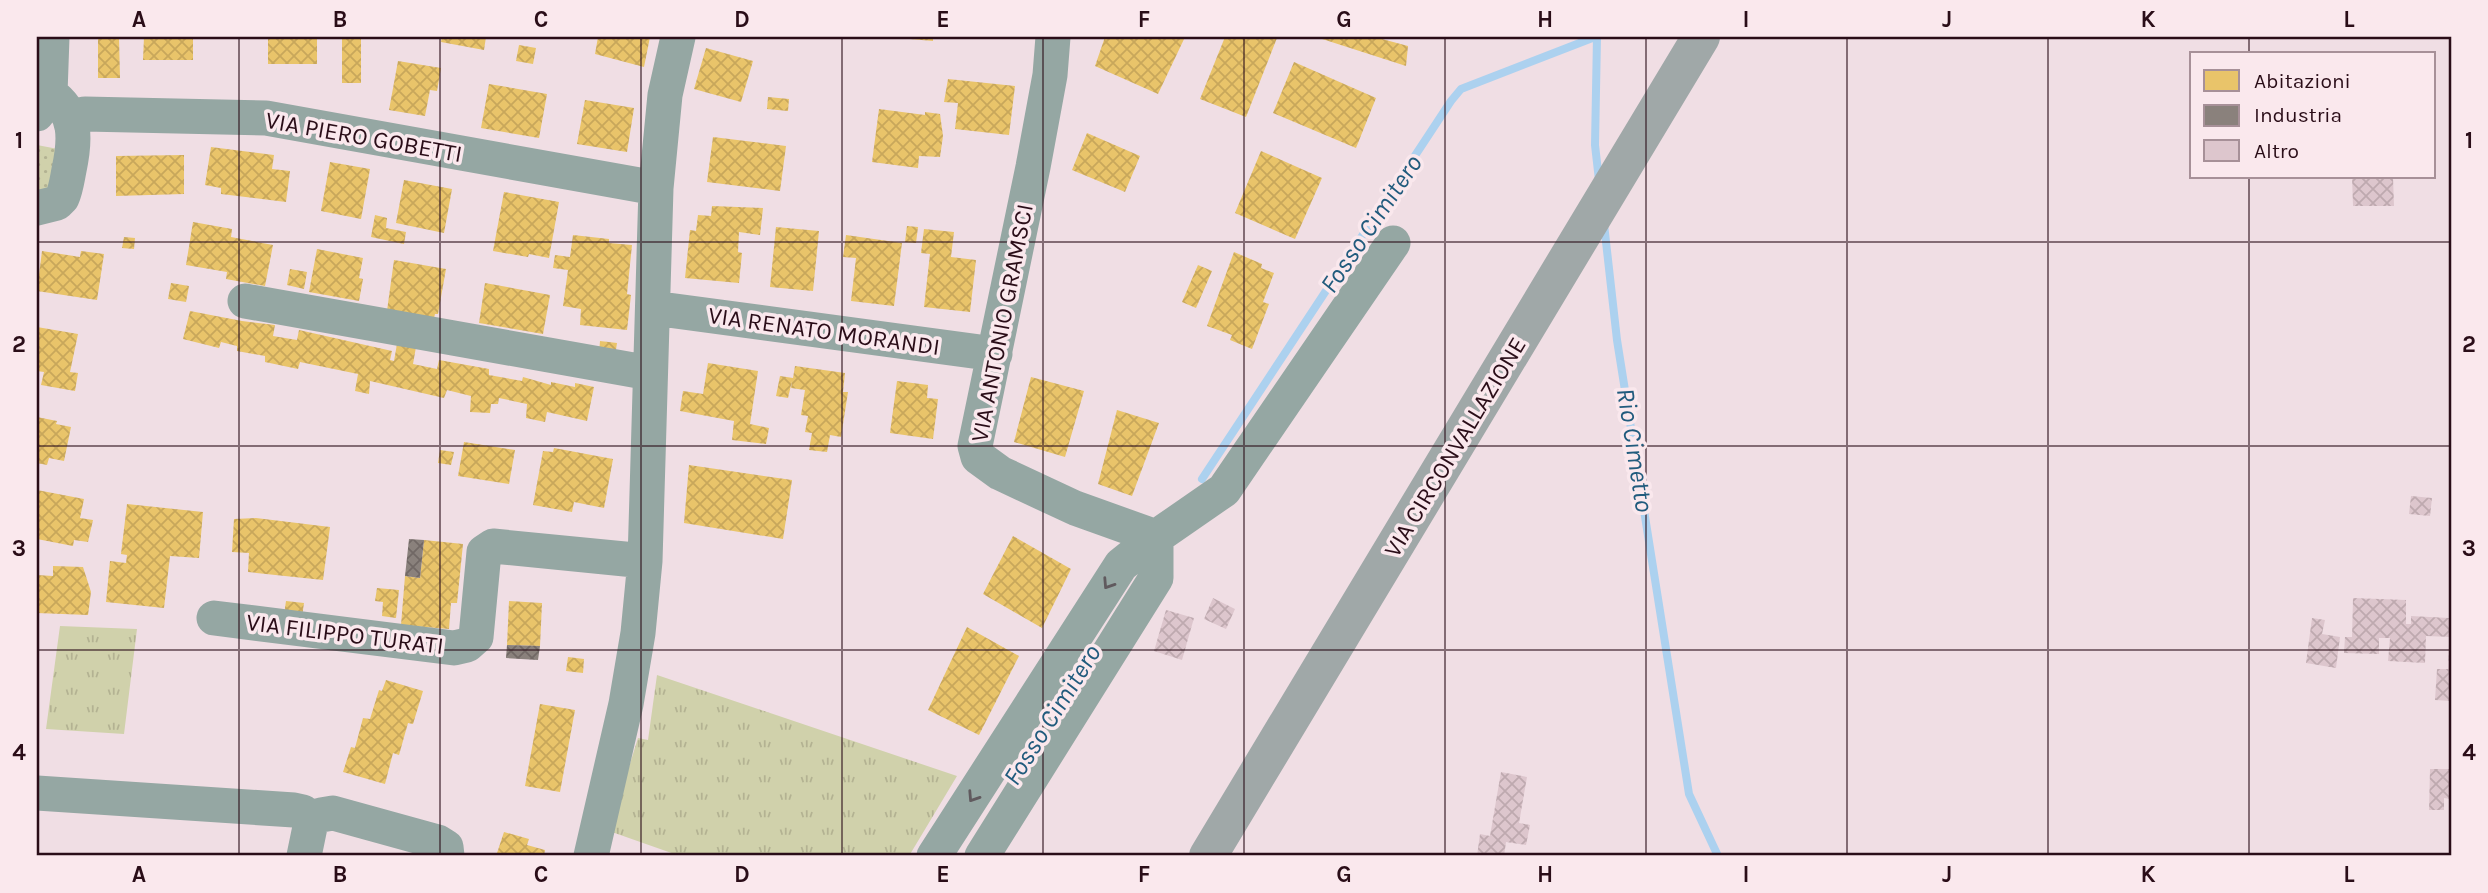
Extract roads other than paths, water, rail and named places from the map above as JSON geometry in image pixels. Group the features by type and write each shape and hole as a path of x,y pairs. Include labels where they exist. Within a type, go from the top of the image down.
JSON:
{"main road":[{"name":"VIA CIRCONVALLAZIONE","path":"1208,856 1702,37"}],"street":[{"path":"37,208 57,203 65,191 74,144 73,125 52,108 52,37"},
{"path":"591,856 626,704 638,633 645,561 656,188 665,95 678,37"},
{"name":"VIA ANTONIO GRAMSCI","path":"1053,37 1050,75 975,446 978,457 1000,473 1074,508 1156,537"},
{"name":"VIA PIERO GOBETTI","path":"52,108 85,114 266,118 656,188"},
{"path":"934,856 1121,565 1224,490 1393,243"},
{"path":"245,301 650,373"},
{"name":"VIA RENATO MORANDI","path":"653,308 995,354"},
{"path":"982,856 1156,578 1156,537"},
{"name":"VIA FILIPPO TURATI","path":"214,618 454,648 467,645 476,637 484,552 493,546 645,561"},
{"path":"37,793 295,810 303,812 311,822"},
{"path":"304,856 311,822 321,815 333,813 438,842 446,848 447,856"}],"waterway":[{"name":"Fosso Cimitero","path":"1202,479 1461,89 1595,37"},
{"name":"Rio Cimetto","path":"1597,37 1595,145 1599,180"},
{"name":"Rio Cimetto","path":"1604,224 1617,340 1689,794 1718,856"}]}
